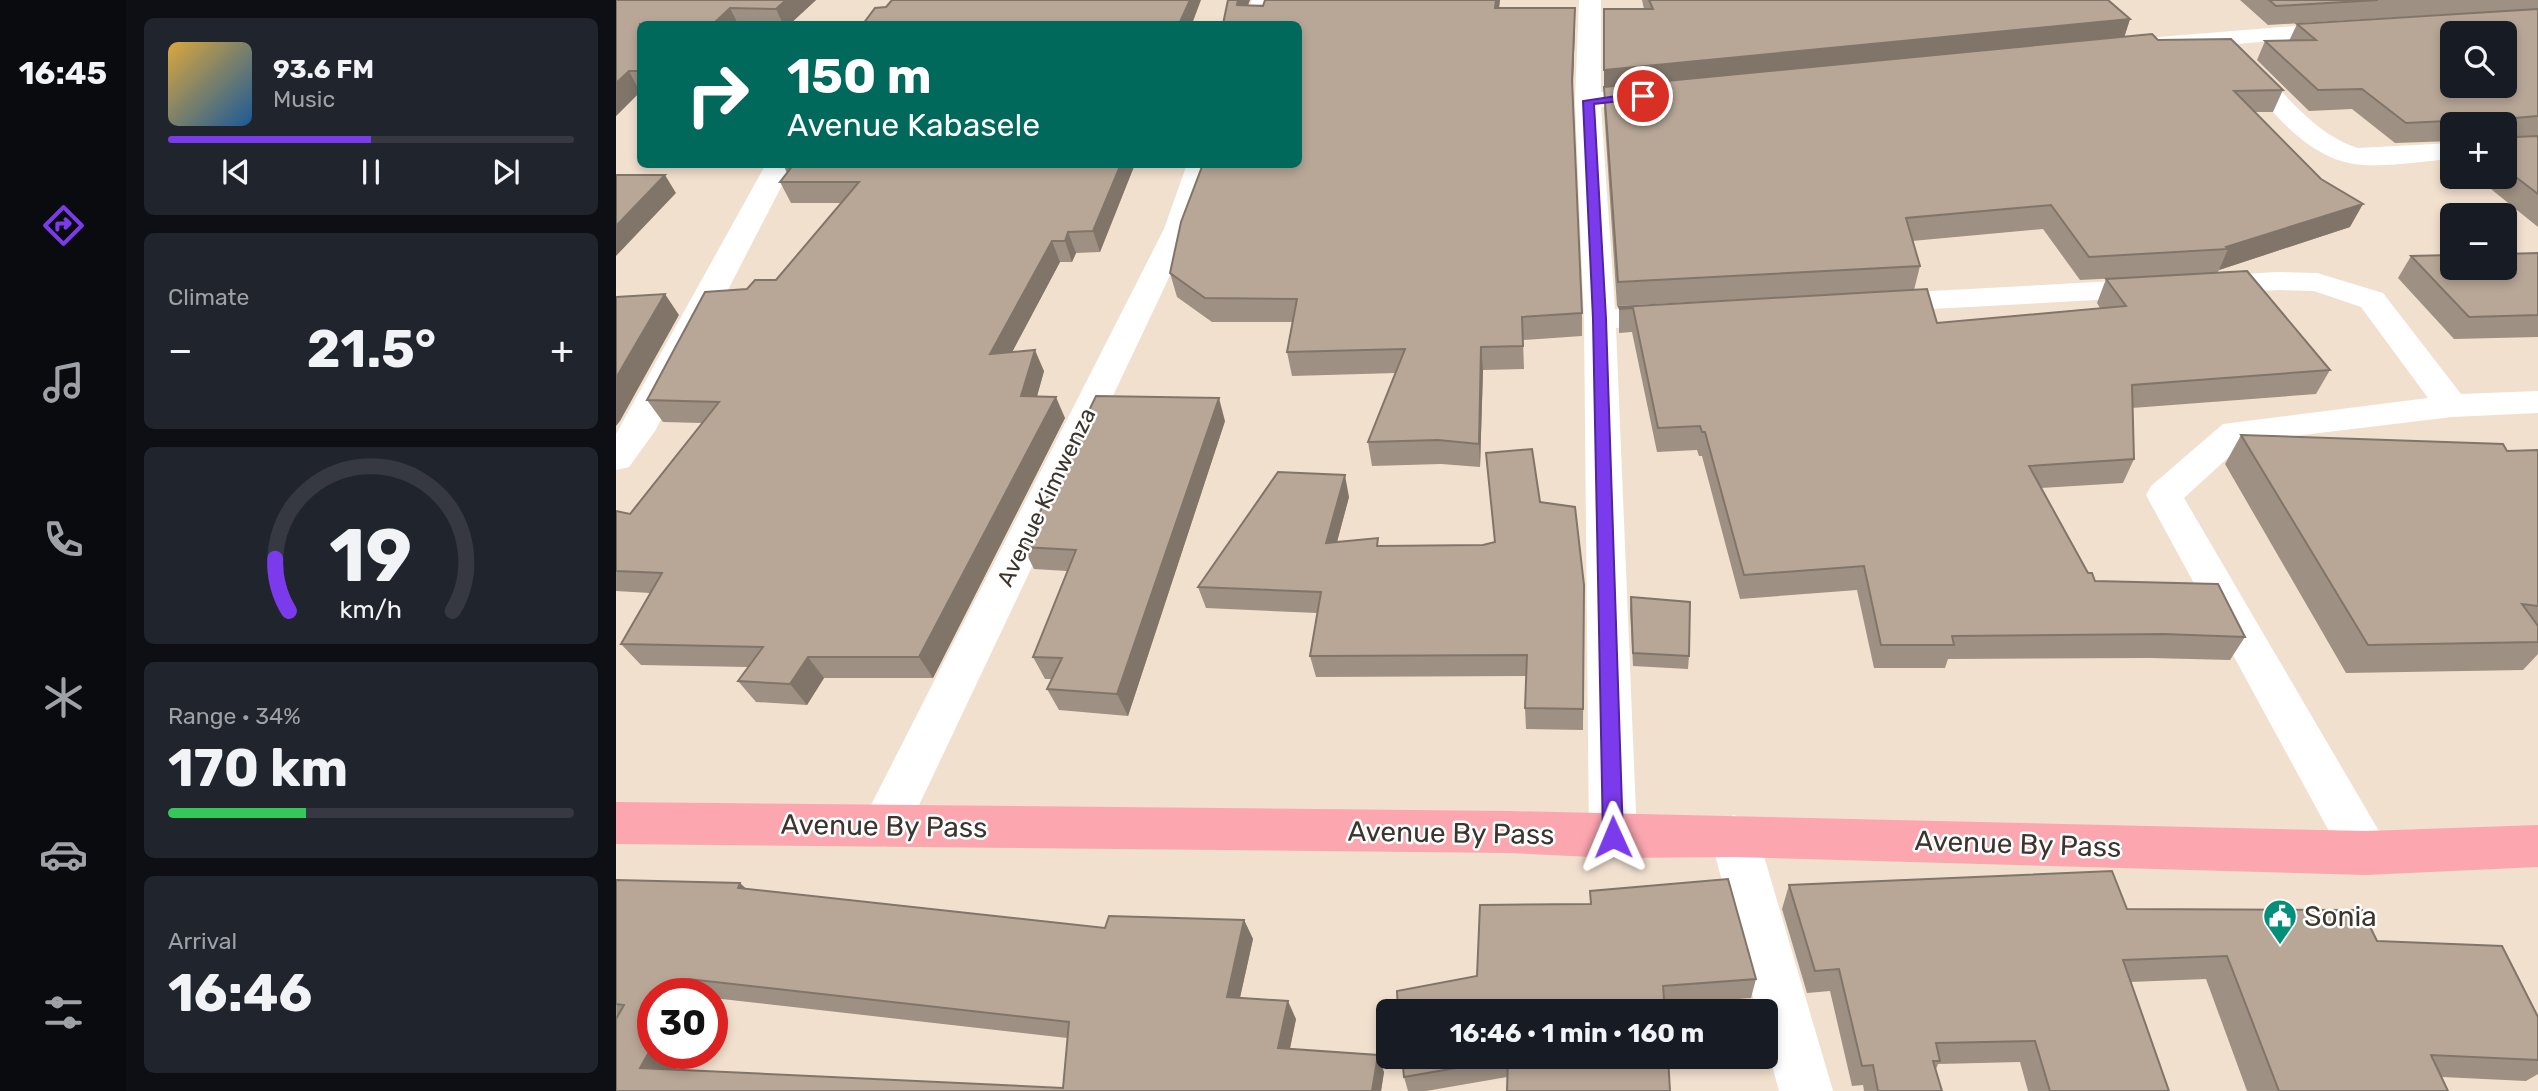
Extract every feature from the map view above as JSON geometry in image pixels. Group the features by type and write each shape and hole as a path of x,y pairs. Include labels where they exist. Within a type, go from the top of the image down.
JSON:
{"highway":[{"name":"Avenue By Pass","path":"616,823 1509,832 1613,837 1734,836 2366,853 2538,846"}],"street":[{"path":"1255,21 1263,0"},
{"path":"1590,0 1588,101 1600,319 1613,837"},
{"path":"2122,47 2361,27"},
{"path":"2217,38 2325,145 2356,156 2440,152"},
{"path":"1588,101 1684,91"},
{"path":"616,458 637,431 778,168"},
{"name":"Avenue Kimwenza","path":"885,826 1178,229 1200,168"},
{"path":"1849,305 2278,281 2317,282 2372,300 2452,406"},
{"path":"1600,319 1696,314"},
{"path":"2366,853 2164,495 2235,432 2452,406 2538,402"},
{"path":"1734,836 1806,1091"}],"building":[{"path":"616,0 786,0 776,9 730,8 716,21 637,21 637,71 629,71 616,83"},
{"path":"892,0 1190,0 1180,21 865,21 875,8 886,7"},
{"path":"1228,0 1238,0 1237,5 1263,6 1265,0 1496,0 1495,8 1575,8 1572,80 1582,313 1522,317 1523,346 1481,347 1479,444 1438,440 1368,442 1405,349 1287,352 1297,299 1205,298 1170,273 1181,222 1201,168 1302,168 1302,21 1224,21"},
{"path":"1649,0 2108,0 2130,19 1604,70 1604,9 1653,9"},
{"path":"2269,0 2378,0 2276,6"},
{"path":"2538,9 2538,116 2517,118 2517,112 2440,112 2440,121 2406,123 2362,89 2318,90 2265,41 2316,40 2297,24"},
{"path":"2152,34 2158,40 2231,39 2283,90 2234,91 2321,179 2363,204 2226,247 2228,249 2089,257 2051,205 1906,218 1920,266 1618,282 1604,87"},
{"path":"2538,136 2538,194 2517,178 2517,137"},
{"path":"791,168 1119,168 1093,231 1068,232 1065,241 1052,241 990,354 1035,350 1021,396 1056,397 919,657 808,657 790,684 738,681 763,647 621,644 662,573 616,571 616,511 630,514 719,402 647,400 705,292 747,289 755,280 776,280 859,182 780,182"},
{"path":"616,175 665,175 616,226"},
{"path":"2538,253 2538,315 2469,317 2411,256 2440,255 2440,280 2517,280 2517,254"},
{"path":"2247,271 2330,370 2132,385 2134,459 2029,466 2095,581 2218,584 2245,637 2164,634 1952,636 1954,645 1881,645 1864,566 1744,575 1705,432 1702,432 1700,426 1658,428 1633,308 1619,307 1927,289 1937,323 2126,306 2106,279"},
{"path":"665,294 616,378 616,297"},
{"path":"1096,396 1219,398 1117,694 1047,689 1062,658 1033,657 1076,550 1023,547"},
{"path":"2241,435 2503,444 2507,451 2538,450 2538,606 2522,604 2538,626 2538,642 2368,645"},
{"path":"1532,449 1540,502 1575,507 1584,585 1583,709 1525,708 1527,655 1310,656 1321,592 1198,587 1278,472 1345,475 1326,543 1378,538 1377,546 1483,545 1495,542 1486,453"},
{"path":"1631,597 1690,602 1689,656 1633,653"},
{"path":"2112,871 2127,909 2362,910 2377,941 2502,946 2538,1017 2538,1060 2431,1055 2448,1091 2279,1091 2227,956 2123,960 2169,1091 2050,1091 2035,1041 1936,1043 1940,1061 1933,1061 1942,1091 1878,1091 1873,1065 1862,1066 1839,969 1815,971 1789,885"},
{"path":"1728,879 1756,979 1663,986 1664,999 1397,999 1397,991 1477,976 1480,905 1591,904 1590,891"},
{"path":"616,880 740,883 738,888 1105,928 1109,916 1244,920 1227,997 1288,1001 1278,1048 1376,1055 1376,1067 1372,1091 616,1091 616,1019 624,1005 616,1004","holes":["637,978 728,978 728,984 1069,1022 1063,1088 637,1069"]},
{"path":"1403,1069 1450,1069 1404,1077"},
{"path":"1508,1069 1669,1069 1670,1091 1507,1091"}],"place":[{"name":"Sonia","path":"2280,946"}],"route":[{"path":"1613,837 1600,319 1588,101 1643,96"}]}
